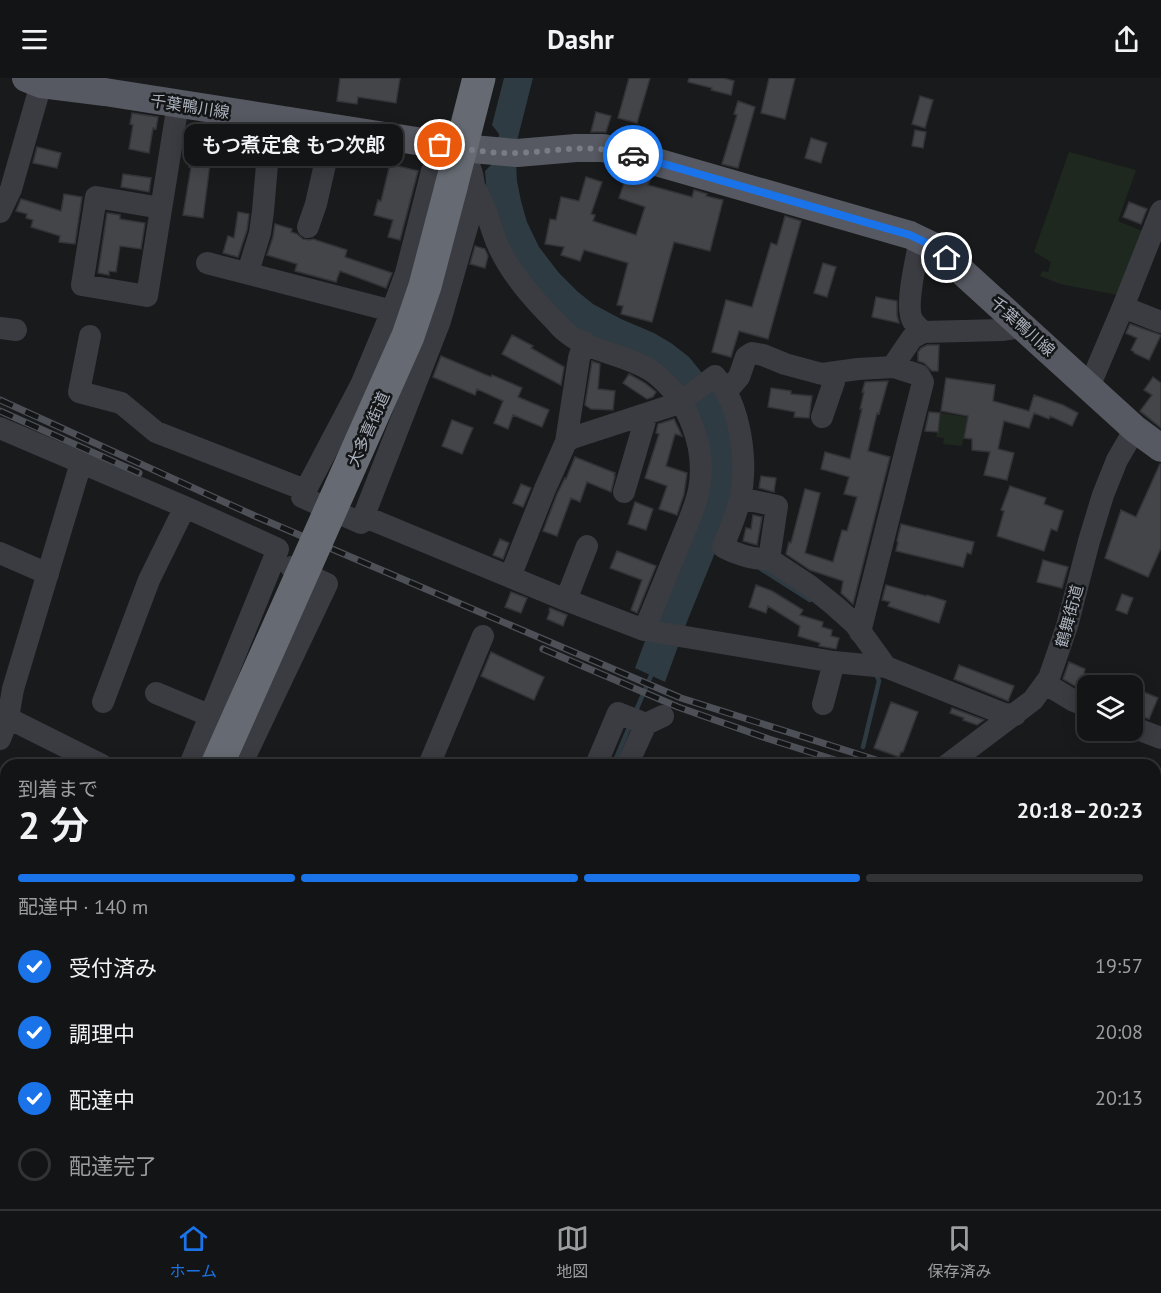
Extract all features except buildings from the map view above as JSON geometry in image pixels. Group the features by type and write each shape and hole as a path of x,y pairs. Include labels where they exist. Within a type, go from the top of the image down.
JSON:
{"highway":[{"name":"大多喜街道","path":"220,759 408,336 463,188 461,148 479,78"}],"main road":[{"name":"千葉鴨川線","path":"34,81 461,148 506,153 603,148 920,239 935,247 1136,429 1161,448"}],"street":[{"path":"0,212 11,189 34,81"},
{"path":"161,208 96,197 82,285 147,296 178,104"},
{"path":"248,272 260,233 269,142 269,118"},
{"path":"308,227 333,129"},
{"path":"461,148 445,157 432,171 406,273 392,311 361,385 302,497 361,523 440,321 472,206 463,188"},
{"path":"463,188 484,202 498,246 515,276 538,303 576,340 646,368 665,383 680,402 694,430 699,449 699,489 646,630"},
{"path":"1089,387 1161,211"},
{"path":"920,239 911,288 910,311 912,320 923,332"},
{"path":"207,263 392,311"},
{"path":"1123,307 1161,322"},
{"path":"894,367 912,338 923,332 1002,330 1023,327"},
{"path":"90,336 79,392 121,402 156,432 305,490"},
{"path":"510,577 566,442 579,358 584,342"},
{"path":"566,442 680,402 739,377 746,357 752,353 822,374 894,367 919,375 923,382 860,632"},
{"path":"822,417 834,382 832,374"},
{"path":"721,384 738,424 743,470 740,498 723,547 734,553 763,560 769,559 810,586 855,624 877,666"},
{"path":"624,492 647,414"},
{"path":"0,428 278,549 193,759"},
{"name":"鶴舞街道","path":"955,759 1015,715 1033,700 1046,684 1065,635 1103,495 1117,460 1136,429"},
{"path":"81,463 48,574 7,686 4,728 86,759"},
{"path":"740,498 777,506 769,559"},
{"path":"103,702 149,580 185,507"},
{"path":"363,516 566,600 646,630 834,662 877,666 1004,714 1015,715"},
{"path":"566,600 587,546"},
{"path":"0,553 48,574"},
{"path":"244,759 327,584 274,559"},
{"path":"432,759 483,636"},
{"path":"823,704 834,662"},
{"path":"1046,684 1077,702"},
{"path":"156,693 211,716"},
{"path":"599,759 618,713 654,720 631,759"},
{"path":"1143,731 1161,738"}],"shaded area":[{"path":"504,78 533,78 517,141 516,163 521,201 527,222 539,247 559,273 593,304 654,333 689,357 711,384 723,405 736,456 728,521 665,682 635,668 694,522 688,405 584,336 531,290 487,197 485,171 494,162 499,134 492,125"},
{"path":"1069,152 1136,170 1118,221 1147,233 1123,296 1060,284 1040,276 1042,271 1048,272 1051,262 1034,252"},
{"path":"941,413 967,417 962,446 943,444 944,438 936,437"}],"waterway":[{"path":"761,569 810,600"},
{"path":"635,713 653,671"},
{"path":"863,747 879,681 876,674"},
{"path":"616,759 631,723"}],"railway":[{"path":"0,400 255,516 681,698 873,759"},
{"path":"0,411 139,473"},
{"path":"543,649 678,707 832,759"}],"way so far":[{"path":"440,145 517,153 603,148 633,155"}],"place":[{"name":"もつ煮定食 もつ次郎","path":"440,145"}],"route":[{"path":"633,155 910,235 935,247 947,258"}]}
